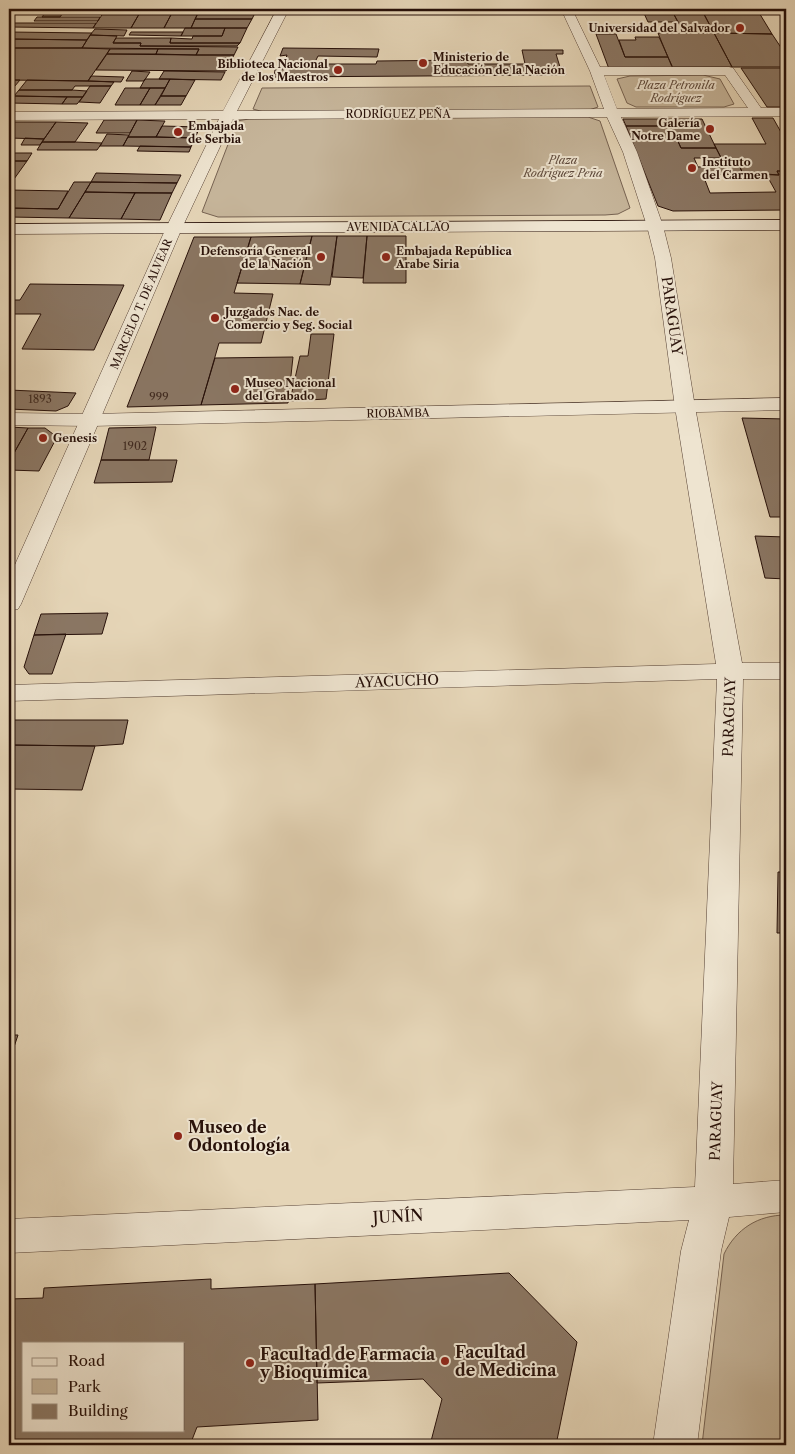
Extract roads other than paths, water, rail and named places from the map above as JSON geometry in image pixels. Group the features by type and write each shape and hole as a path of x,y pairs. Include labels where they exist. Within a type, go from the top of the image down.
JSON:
{"street":[{"name":"MARCELO T. DE ALVEAR","path":"9,604 92,420 174,228 227,115 283,9"},
{"name":"PARAGUAY","path":"566,9 596,71 612,113 630,152 655,226 663,258 685,407 730,671 713,1202 701,1251 676,1445"},
{"path":"596,71 729,71 757,112"},
{"name":"RODRÍGUEZ PEÑA","path":"9,116 786,112"},
{"name":"AVENIDA CALLAO","path":"9,229 786,224"},
{"name":"RIOBAMBA","path":"9,419 92,420 786,404"},
{"name":"AYACUCHO","path":"9,693 730,671 786,671"},
{"name":"JUNÍN","path":"9,1236 551,1209 646,1207 786,1196"}],"place":[{"name":"Universidad del Salvador","path":"740,28"},
{"name":"Ministerio de Educación de la Nación","path":"423,63"},
{"name":"Biblioteca Nacional de los Maestros","path":"338,70"},
{"name":"Galería Notre Dame","path":"710,129"},
{"name":"Embajada de Serbia","path":"178,132"},
{"name":"Instituto del Carmen","path":"692,168"},
{"name":"Defensoría General de la Nación","path":"321,257"},
{"name":"Embajada República Arabe Siria","path":"386,257"},
{"name":"Juzgados Nac. de Comercio y Seg. Social","path":"215,318"},
{"name":"Museo Nacional del Grabado","path":"235,389"},
{"name":"Genesis","path":"43,438"},
{"name":"Museo de Odontología","path":"178,1136"},
{"name":"Facultad de Medicina","path":"445,1361"},
{"name":"Facultad de Farmacia y Bioquímica","path":"250,1363"}],"park label":[{"name":"Plaza Petronila Rodríguez","path":"676,91"},
{"name":"Plaza Rodríguez Peña","path":"563,166"}]}
